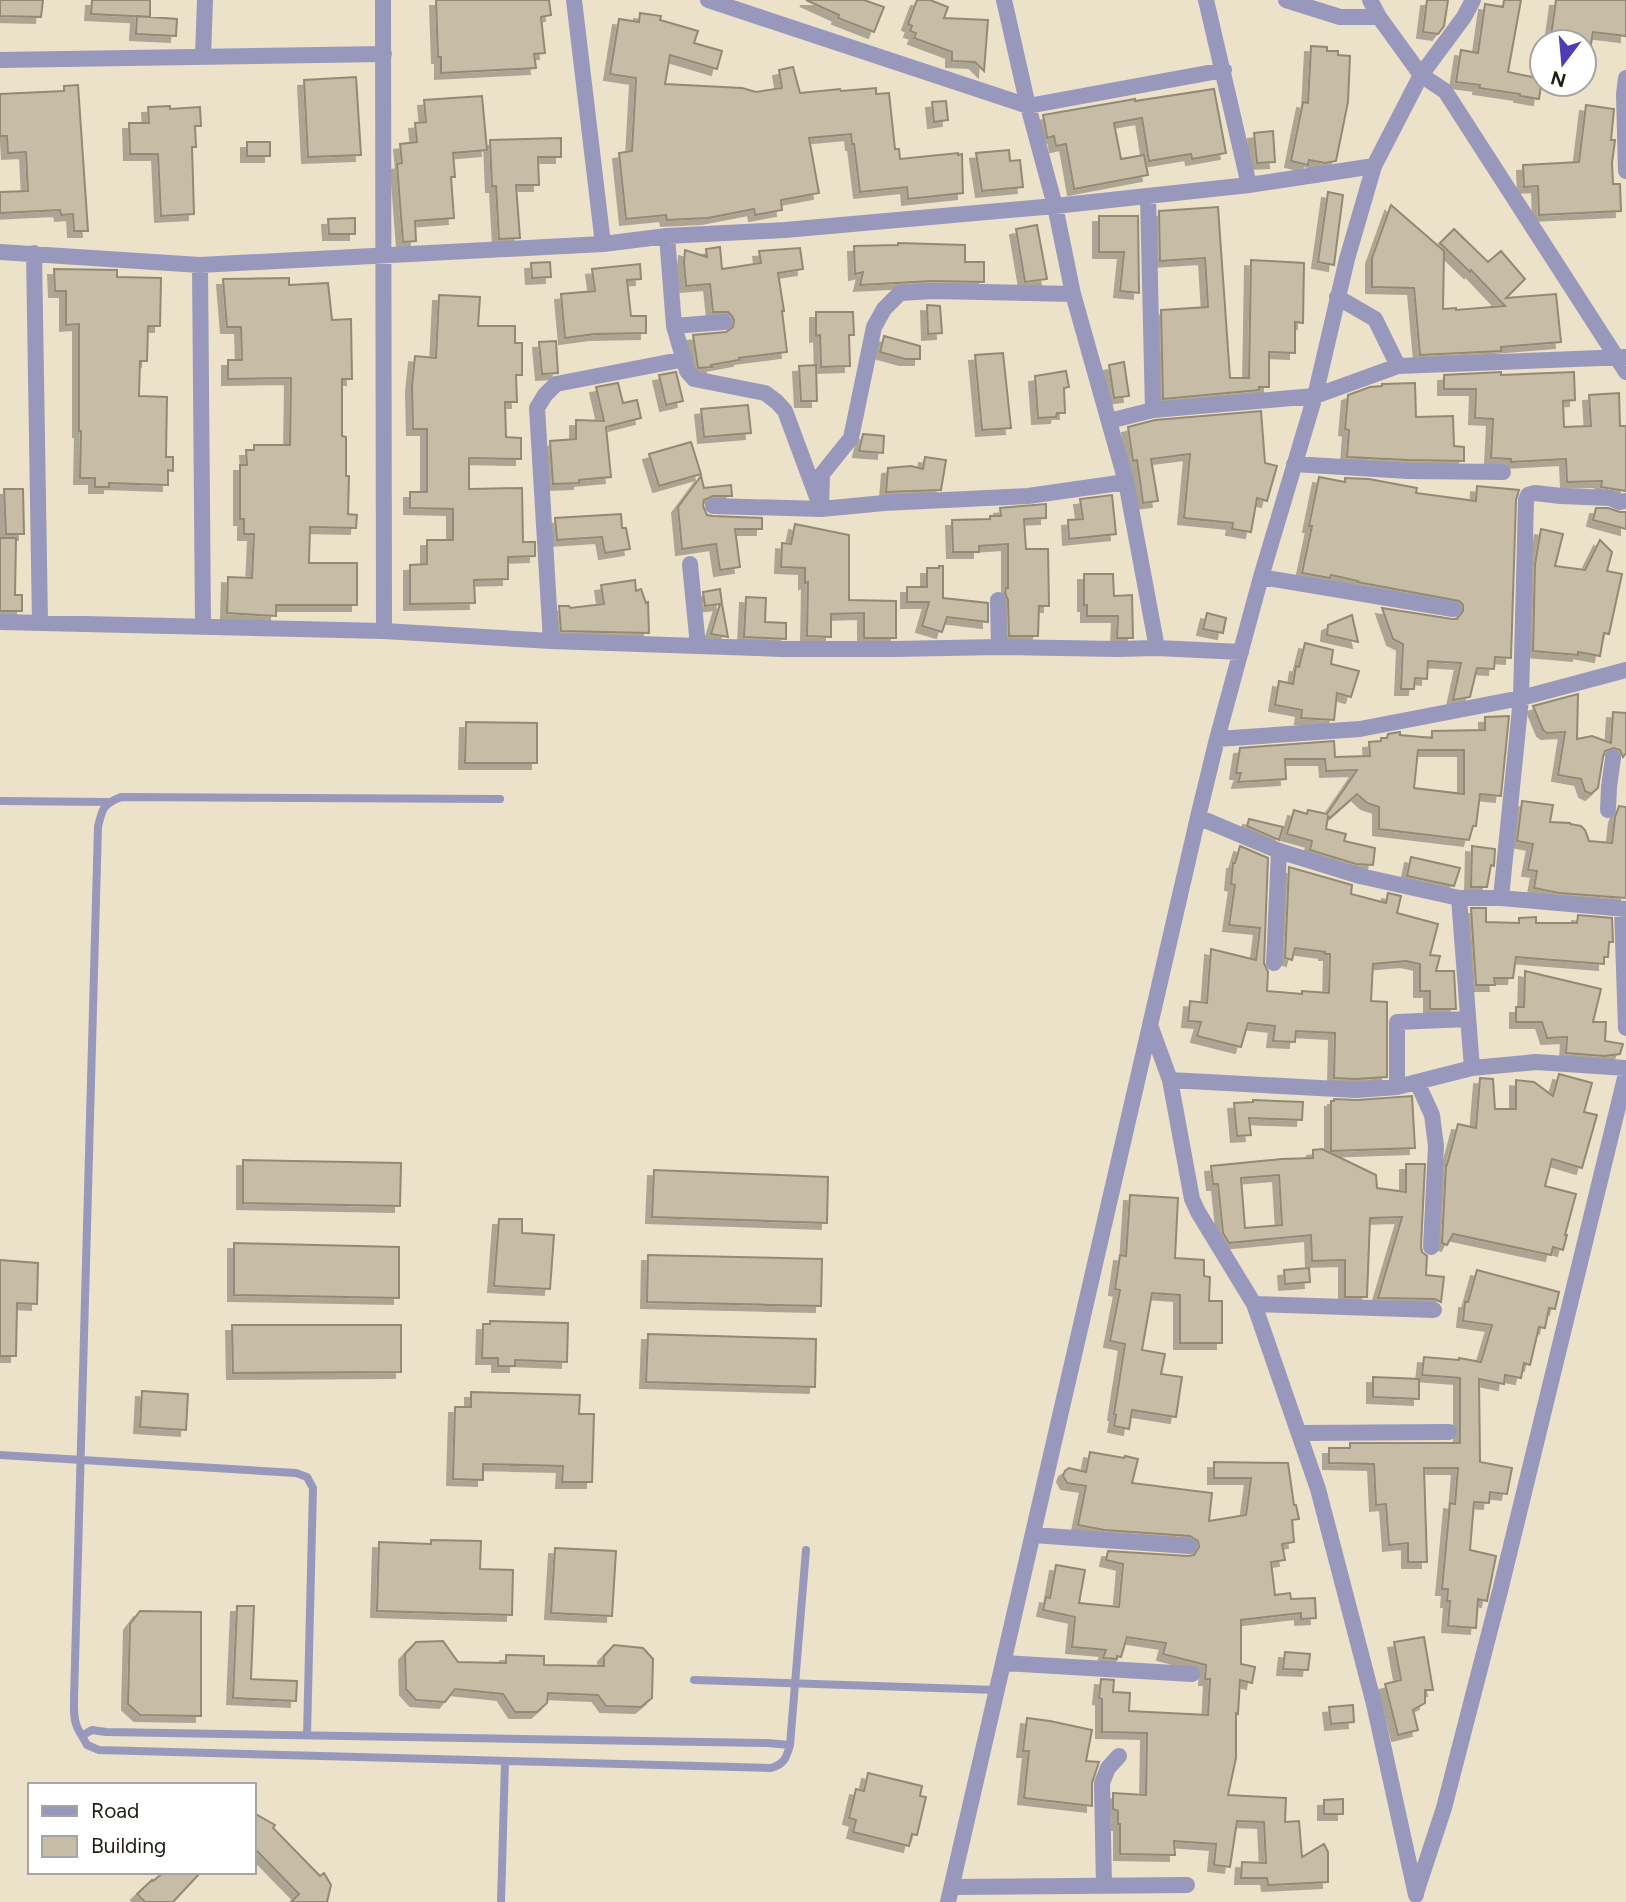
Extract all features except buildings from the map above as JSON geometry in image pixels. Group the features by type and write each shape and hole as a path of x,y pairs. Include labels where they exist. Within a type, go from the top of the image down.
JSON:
{"street":[{"path":"203,57 205,0"},
{"path":"383,0 384,631"},
{"path":"574,0 603,244"},
{"path":"708,0 1028,106 1224,70"},
{"path":"1004,0 1028,106 1055,206 1073,294 1126,482 1157,648"},
{"path":"1206,0 1249,185"},
{"path":"1286,0 1340,17 1378,17"},
{"path":"1370,0 1378,17 1421,75 1445,91 1620,357 1626,372"},
{"path":"1187,1885 1104,1886 950,1894 1198,817 1261,577 1315,396 1337,297 1374,166 1421,75 1464,17 1473,0"},
{"path":"0,60 384,54"},
{"path":"1626,78 1626,171"},
{"path":"0,252 200,265 603,244 667,236 785,230 1055,206 1249,185 1374,166"},
{"path":"1148,196 1153,410"},
{"path":"667,236 674,326 687,372 694,379 765,393 778,402 785,411 821,509"},
{"path":"34,253 40,623"},
{"path":"200,265 203,626"},
{"path":"821,509 822,474 851,438 874,327 884,309 900,293 933,291 1073,294"},
{"path":"1337,297 1375,319 1398,366"},
{"path":"674,326 724,322"},
{"path":"1109,421 1153,410 1315,396 1398,366 1620,357"},
{"path":"551,641 537,408 545,394 556,384 685,359"},
{"path":"1294,464 1408,471 1503,472"},
{"path":"713,506 821,509 1028,496 1126,482"},
{"path":"1501,898 1521,698 1526,500 1528,495 1535,493 1626,501"},
{"path":"690,564 698,646"},
{"path":"1261,577 1453,609"},
{"path":"998,600 999,647"},
{"path":"0,622 384,631 698,646 866,649 1157,648 1241,652"},
{"path":"1217,739 1360,729 1521,698 1626,670"},
{"path":"1608,810 1613,758"},
{"path":"1609,787 1626,792"},
{"path":"1198,817 1279,851 1360,876 1459,898 1501,898 1624,909 1626,1028"},
{"path":"1274,963 1279,851"},
{"path":"1459,898 1472,1068"},
{"path":"1397,1087 1397,1022 1468,1018"},
{"path":"1150,1025 1170,1080 1192,1199 1254,1304 1318,1489 1374,1704 1415,1898"},
{"path":"1170,1080 1356,1090 1397,1087 1472,1068 1536,1062 1626,1068"},
{"path":"1415,1898 1444,1808 1500,1591 1626,1074"},
{"path":"1417,1082 1432,1115 1436,1146 1431,1247"},
{"path":"1254,1304 1434,1310"},
{"path":"1298,1433 1448,1432"},
{"path":"1033,1535 1189,1546"},
{"path":"1004,1663 1192,1674"},
{"path":"1104,1886 1102,1783 1108,1768 1119,1756"}],"lane":[{"path":"0,801 108,802 121,797 500,799"},
{"path":"108,802 101,811 98,827 74,1699 78,1729 87,1745 99,1751 771,1768 782,1765 790,1745 806,1550"},
{"path":"0,1455 296,1473 307,1477 313,1488 307,1735"},
{"path":"694,1680 997,1690"},
{"path":"83,1735 92,1730 119,1733 768,1742 790,1745"},
{"path":"501,1902 505,1761"}]}
